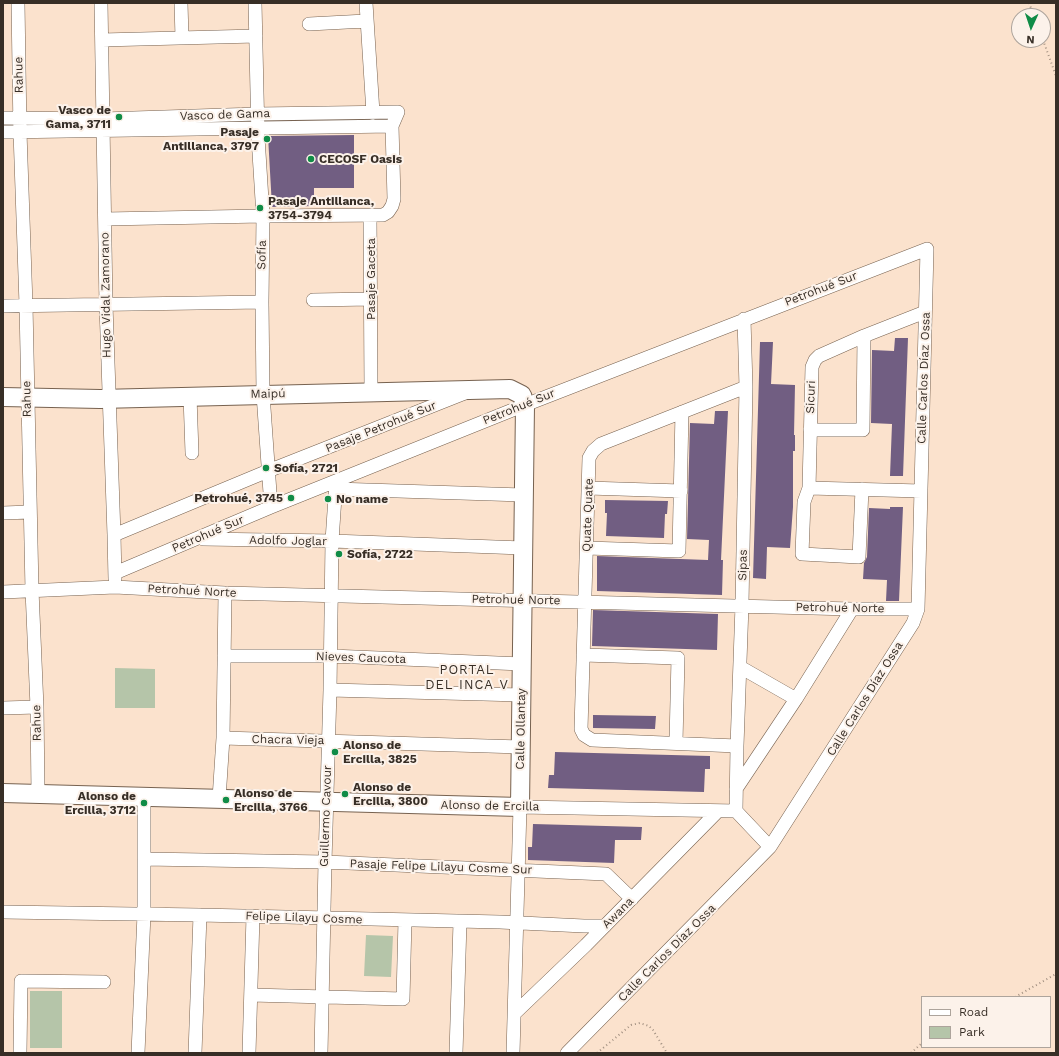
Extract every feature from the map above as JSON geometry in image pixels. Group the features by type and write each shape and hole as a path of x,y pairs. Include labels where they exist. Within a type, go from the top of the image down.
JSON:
{"street":[{"name":"Rahue","path":"18,3 20,132 26,306 32,590 37,707 38,794"},
{"name":"Hugo Vidal Zamorano","path":"101,3 106,305 115,587"},
{"path":"181,3 182,38"},
{"name":"Sofía","path":"255,3 257,114 263,216 262,302 264,394 271,507"},
{"path":"366,3 373,113"},
{"path":"309,24 366,21"},
{"path":"102,40 256,36"},
{"name":"Vasco de Gama","path":"3,118 103,125 258,127 392,126 398,112 257,114 103,125 20,132 3,132"},
{"path":"105,220 383,215 388,212 394,199 392,126"},
{"name":"Pasaje Gaceta","path":"370,215 371,392"},
{"name":"Calle Carlos Díaz Ossa","path":"567,1053 770,848 913,623 918,609 927,248"},
{"name":"Petrohué Sur","path":"115,573 271,507 335,485 524,405 927,248"},
{"path":"313,300 371,299"},
{"path":"3,306 262,302"},
{"name":"Sicuri","path":"862,489 859,557 802,554 804,502 809,488 812,368 815,360 819,356 864,336 926,312"},
{"name":"Sipas","path":"736,811 746,387 744,319"},
{"path":"810,430 863,430 864,336"},
{"name":"Quate Quate","path":"676,742 592,740 584,735 581,728 589,458 600,444 746,387"},
{"name":"Maipú","path":"3,397 109,398 510,389 522,395 524,405"},
{"name":"Pasaje Petrohué Sur","path":"114,535 268,471 471,391"},
{"path":"190,396 192,453"},
{"name":"Calle Ollantay","path":"513,1053 520,807 524,405"},
{"path":"586,548 679,551 682,412"},
{"path":"335,485 523,495"},
{"name":"Guillermo Cavour","path":"321,1053 323,919 331,656 332,541 335,485"},
{"path":"588,488 681,491"},
{"path":"809,488 921,490"},
{"path":"3,513 30,512"},
{"name":"Adolfo Joglar","path":"197,539 332,541 523,548"},
{"name":"Petrohué Norte","path":"3,592 115,587 225,593 852,609 918,609"},
{"path":"219,799 223,738 225,593"},
{"path":"736,790 796,699 852,609"},
{"path":"583,655 678,658 676,742 737,746"},
{"name":"Nieves Caucota","path":"224,656 331,656 522,664"},
{"path":"740,667 796,699"},
{"path":"330,690 521,695"},
{"path":"3,708 37,707"},
{"name":"Chacra Vieja","path":"223,738 521,746"},
{"name":"Alonso de Ercilla","path":"3,794 736,811"},
{"path":"138,1053 144,914 144,797"},
{"name":"Awana","path":"515,1013 605,926 718,811"},
{"path":"736,811 770,848"},
{"name":"Pasaje Felipe Lilayu Cosme Sur","path":"144,859 325,862 606,874 632,899"},
{"name":"Felipe Lilayu Cosme","path":"3,912 253,916 605,926"},
{"path":"195,1053 200,915"},
{"path":"249,1053 253,916"},
{"path":"251,995 403,1000 405,920"},
{"path":"456,1053 460,922"},
{"path":"20,1053 21,981 104,982"}],"path":[{"path":"1046,48 1056,76"},
{"path":"1017,996 1056,974"},
{"path":"597,1053 631,1024 640,1023 649,1026 653,1030 667,1053"},
{"path":"911,1053 921,1044"}],"green space":[{"path":"115,668 155,669 155,708 115,708"},
{"path":"366,935 393,936 391,977 364,976"},
{"path":"30,991 62,991 62,1048 30,1048"}],"building":[{"name":"CECOSF Oasis","path":"354,135 354,188 314,188 314,206 272,207 268,136"},
{"path":"895,338 908,338 903,476 890,476 892,424 871,423 872,350 894,351"},
{"path":"760,342 773,342 771,384 795,385 795,451 793,451 793,507 790,548 767,547 766,579 753,578"},
{"path":"715,411 728,411 721,560 723,560 722,595 597,591 597,556 708,560 709,540 687,539 690,423 714,424"},
{"path":"605,500 668,501 667,514 665,514 664,538 606,536 607,513 605,513"},
{"path":"890,507 903,507 899,601 886,601 887,580 863,579 864,563 867,557 869,508 890,509"},
{"path":"593,610 718,614 717,650 592,646"},
{"path":"593,715 656,716 655,729 593,728"},
{"path":"555,752 710,756 710,769 705,769 704,792 548,788 549,775 554,775"},
{"path":"533,824 642,827 641,840 615,840 614,863 528,860 528,847 532,847"}],"place":[{"name":"Vasco de Gama, 3711","path":"119,117"},
{"name":"Pasaje Antillanca, 3797","path":"267,139"},
{"name":"CECOSF Oasis","path":"311,159"},
{"name":"Pasaje Antillanca, 3754-3794","path":"260,208"},
{"name":"Sofía, 2721","path":"266,468"},
{"name":"Petrohué, 3745","path":"291,498"},
{"name":"No name","path":"328,499"},
{"name":"Sofía, 2722","path":"339,554"},
{"name":"Alonso de Ercilla, 3825","path":"335,752"},
{"name":"Alonso de Ercilla, 3800","path":"345,794"},
{"name":"Alonso de Ercilla, 3766","path":"226,800"},
{"name":"Alonso de Ercilla, 3712","path":"144,803"}],"district":[{"name":"PORTAL DEL INCA V","path":"467,678"}]}
